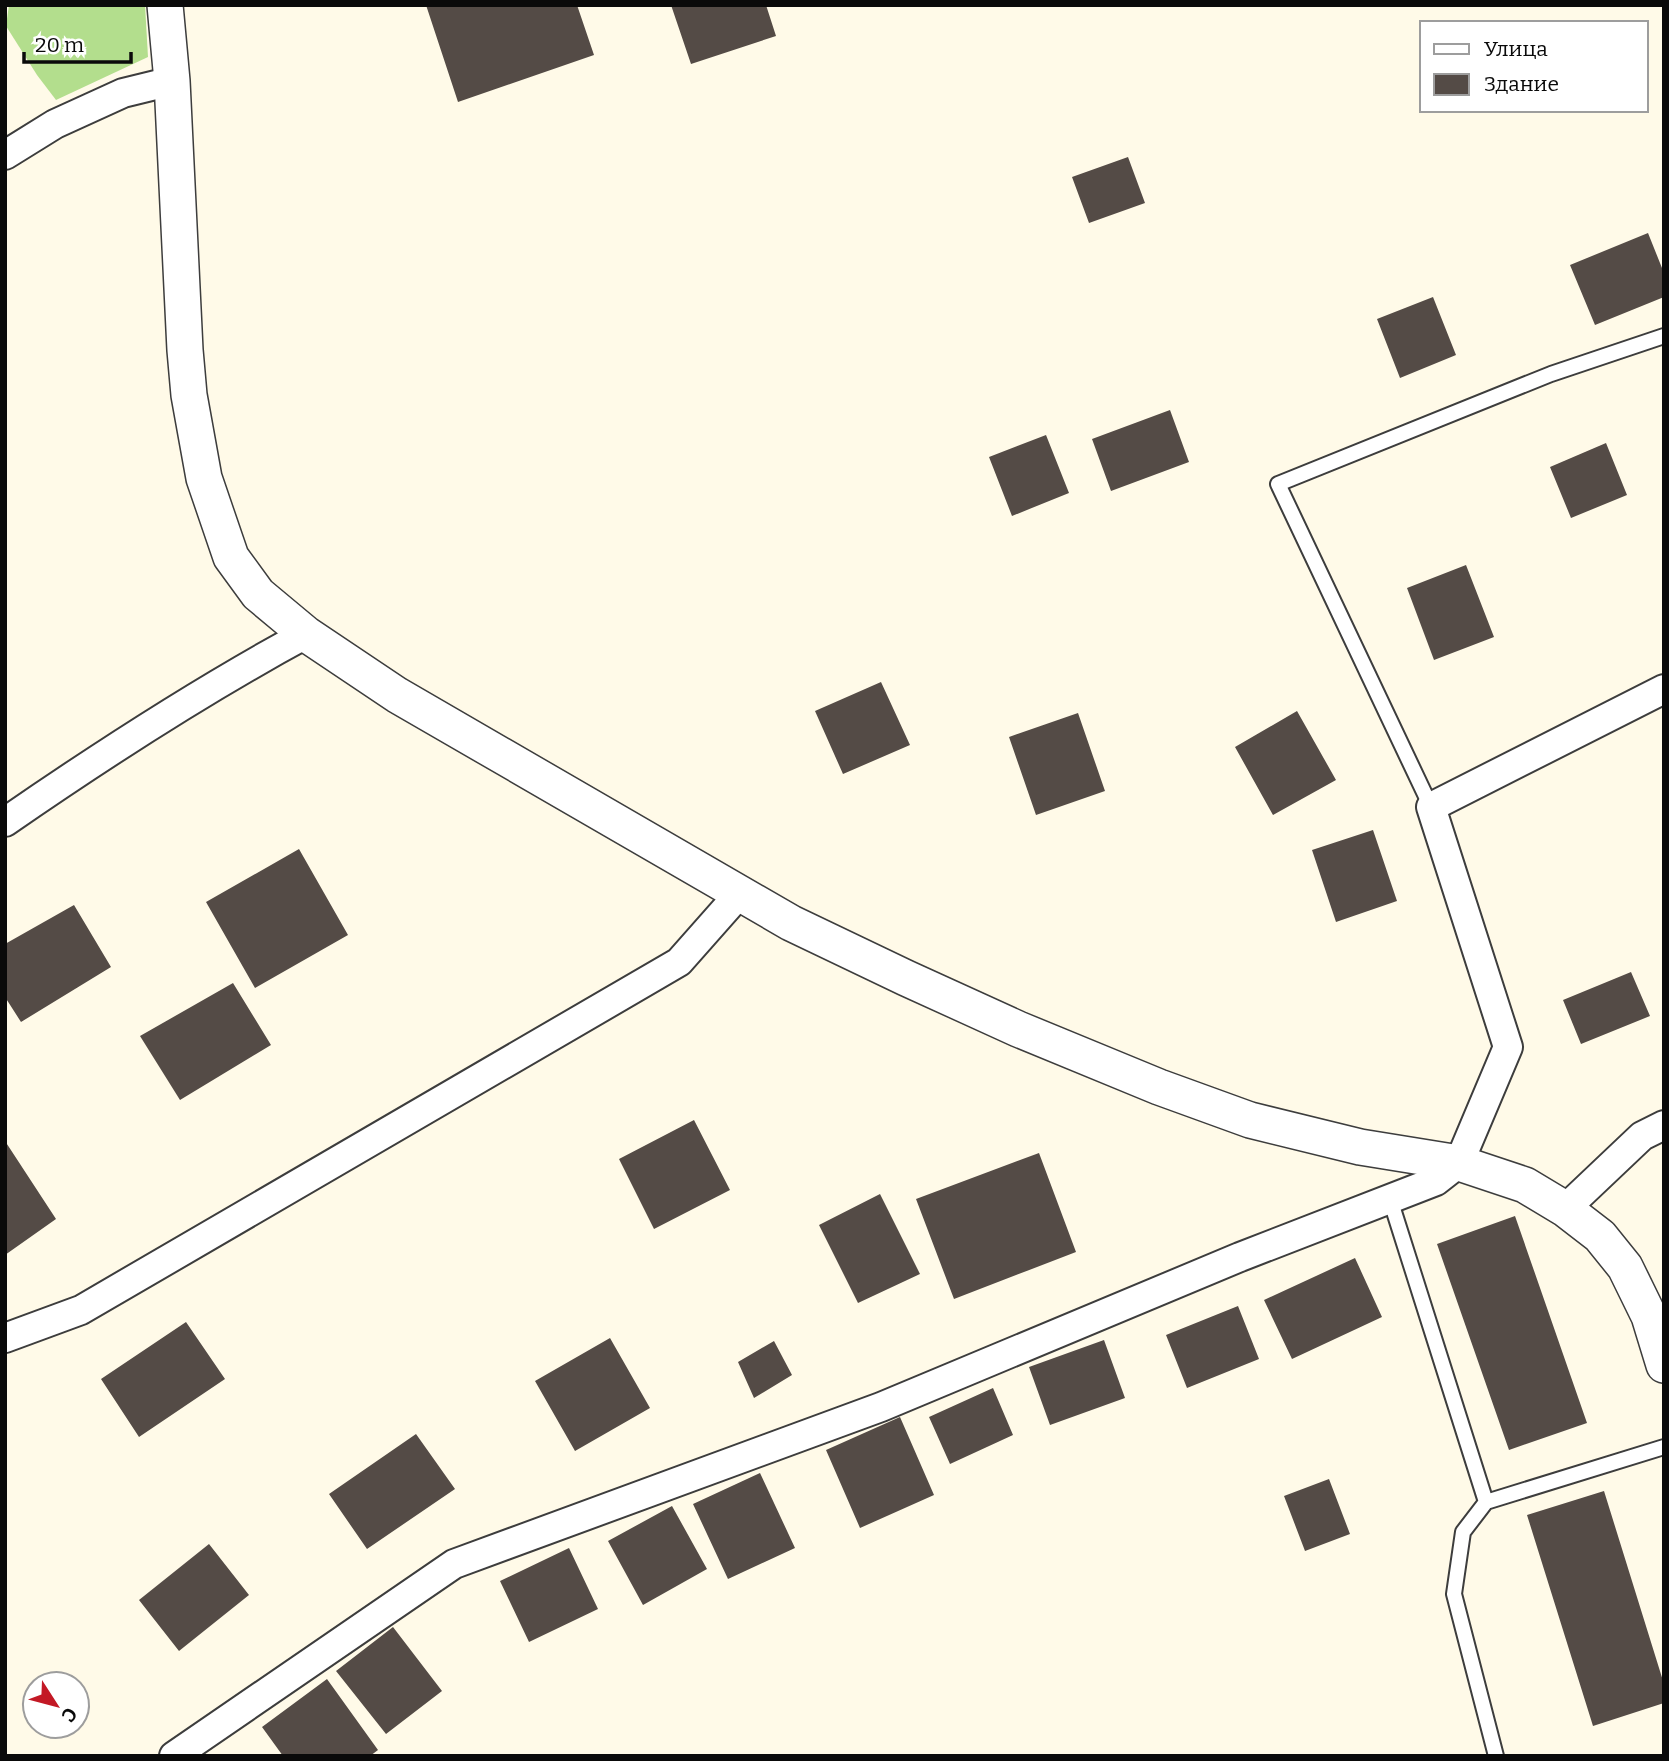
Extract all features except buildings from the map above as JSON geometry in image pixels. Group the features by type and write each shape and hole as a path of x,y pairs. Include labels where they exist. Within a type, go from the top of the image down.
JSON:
{"street":[{"path":"165,5 172,80 189,395 204,478 231,557 258,594 306,634 397,695 791,922 906,978 1018,1029 1159,1087 1250,1120 1360,1147 1459,1163 1525,1185 1565,1209 1600,1236 1625,1267 1649,1316 1664,1365"},
{"path":"5,155 55,124 123,93 172,80"},
{"path":"5,822 90,763 306,634"},
{"path":"173,1756 454,1564 881,1407 1240,1257 1436,1181 1459,1163 1508,1047 1432,807 1664,689"},
{"path":"5,1338 81,1310 679,962 740,893"},
{"path":"1565,1209 1642,1136 1664,1125"}],"lane":[{"path":"1432,807 1278,484 1552,374 1664,336"},
{"path":"1390,1199 1486,1502"},
{"path":"1496,1756 1454,1594 1463,1532 1486,1502 1664,1447"}],"green space":[{"path":"9,5 145,5 148,57 56,100 6,26"}]}
